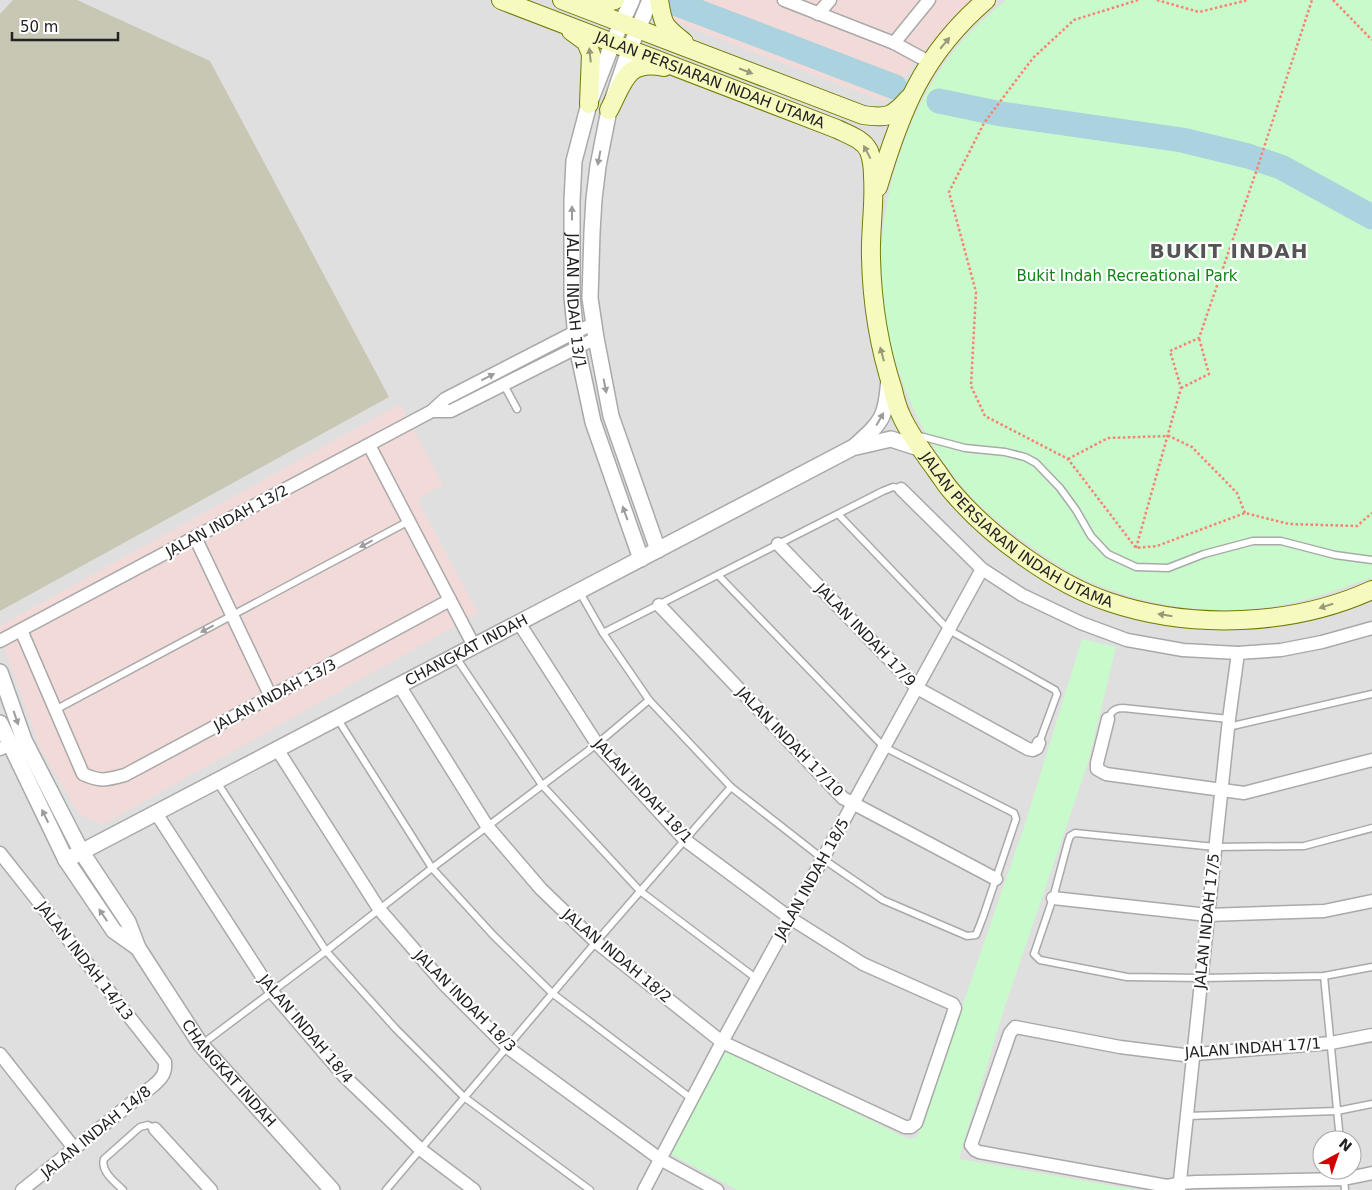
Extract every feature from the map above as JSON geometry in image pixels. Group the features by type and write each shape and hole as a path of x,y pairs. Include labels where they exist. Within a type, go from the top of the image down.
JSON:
{"main road":[{"name":"JALAN PERSIARAN INDAH UTAMA","path":"501,0 692,72 859,139 868,149 872,161 875,199 871,256 873,300 879,341 901,416 922,450 954,494 981,521 1013,548 1048,573 1109,602 1156,613 1200,620 1234,621 1266,618 1318,609 1367,594"},
{"name":"JALAN PERSIARAN INDAH UTAMA","path":"562,0 863,115 886,116 896,112 909,98"},
{"path":"576,0 600,4 615,0"},
{"path":"659,0 661,20 665,26 700,54"},
{"name":"JALAN PERSIARAN INDAH UTAMA","path":"875,199 891,144 909,98 929,62 954,32 986,0"},
{"path":"547,17 580,36 589,48 591,54 589,104"},
{"path":"608,110 629,73 636,68 648,64 692,72"}],"street":[{"path":"630,26 632,0"},
{"path":"630,26 650,0"},
{"path":"784,0 894,43 929,62"},
{"path":"818,14 830,0"},
{"path":"894,43 929,0"},
{"name":"JALAN INDAH 13/1","path":"630,26 613,42 589,104 574,160 572,297 577,347 593,422 641,559"},
{"name":"JALAN INDAH 13/1","path":"630,26 630,48 608,110 598,166 592,232 590,298 616,433 658,550"},
{"name":"JALAN INDAH 13/2","path":"0,641 432,411 445,399 575,332 595,331"},
{"name":"JALAN INDAH 13/2","path":"432,411 451,411 504,385 577,347 595,331"},
{"name":"CHANGKAT INDAH","path":"852,448 881,420 886,407 889,379"},
{"name":"CHANGKAT INDAH","path":"66,860 852,448 891,439 922,450"},
{"path":"369,445 474,646"},
{"path":"902,488 982,569 1022,595 1081,624 1127,640 1183,650 1238,653 1280,650 1314,644 1372,628"},
{"path":"195,537 271,697"},
{"name":"JALAN INDAH 17/9","path":"778,544 917,688 1028,749 1037,748 1039,743"},
{"name":"JALAN INDAH 18/5","path":"644,1190 722,1042 982,569"},
{"name":"JALAN INDAH 13/3","path":"55,710 82,774 96,780 125,775 450,600"},
{"name":"JALAN INDAH 17/10","path":"659,605 843,798 854,802 996,879"},
{"name":"JALAN INDAH 18/1","path":"519,623 597,744 685,840 790,918 864,964 949,1002 955,1008 916,1123"},
{"path":"21,630 55,710"},
{"name":"JALAN INDAH 17/5","path":"1180,1186 1228,723 1238,653"},
{"name":"CHANGKAT INDAH","path":"0,672 24,740 81,851 128,922 138,948 201,1045 332,1190"},
{"name":"JALAN INDAH 18/2","path":"399,685 487,826 540,889 596,942 722,1042 905,1127 910,1127 916,1123"},
{"path":"1108,720 1097,763 1097,768 1101,772 1244,793 1372,760"},
{"name":"CHANGKAT INDAH","path":"0,723 5,747 66,860 114,931 138,948"},
{"name":"JALAN INDAH 18/3","path":"277,749 379,909 444,984 507,1047 660,1159 717,1190"},
{"name":"JALAN INDAH 18/4","path":"156,812 272,992 345,1077 420,1150 474,1190"},
{"name":"JALAN INDAH 14/13","path":"0,853 165,1062 166,1070"},
{"path":"1053,898 1208,915 1324,911 1372,901"},
{"name":"JALAN INDAH 17/1","path":"1180,1186 1168,1186 975,1150 971,1145 972,1139 1010,1033 1015,1028 1120,1047 1184,1055 1331,1043 1372,1036"},
{"path":"0,1054 74,1148"},
{"name":"JALAN INDAH 14/8","path":"22,1190 154,1085 162,1078 166,1070"},
{"path":"155,1129 211,1190"},
{"path":"1180,1186 1344,1180"}],"lane":[{"path":"504,385 517,409"},
{"path":"913,434 965,448 1005,452 1025,457 1036,464 1060,488 1076,510 1091,536 1108,554 1136,567 1168,568 1204,554 1254,541 1281,541 1335,555 1372,560"},
{"path":"603,633 893,487 902,488"},
{"path":"838,514 948,630 1055,690 1057,694 1039,743"},
{"path":"55,710 409,521"},
{"path":"579,591 603,633 649,700 731,787 823,859 883,900 971,936 978,931 1016,819 1014,813 884,747 718,575"},
{"path":"455,656 542,785 640,891 757,979"},
{"path":"1108,720 1111,712 1117,708 1123,708 1228,723 1372,694"},
{"path":"201,1045 326,952 432,868 597,744 649,700"},
{"path":"337,718 432,868 493,935 552,994 692,1099"},
{"path":"216,781 326,952 396,1029 464,1097 590,1190"},
{"path":"386,1190 596,942 731,787"},
{"path":"1372,828 1304,846 1215,847 1075,834 1070,836 1053,898 1034,950 1034,954 1040,960 1127,977 1324,976 1372,967"},
{"path":"1324,976 1339,1130"},
{"path":"1187,1116 1337,1111 1372,1104"},
{"path":"123,1190 106,1171 103,1163 104,1159 140,1127 148,1125 155,1129"}],"path":[{"path":"1136,548 1068,459 985,416 971,386 976,292 949,192 984,123 1033,58 1074,20 1138,0"},
{"path":"1157,0 1198,12 1248,0"},
{"path":"1181,388 1209,374 1199,338 1266,144 1312,0"},
{"path":"1333,0 1372,40"},
{"path":"1136,548 1181,388 1170,352 1199,338"},
{"path":"1068,459 1108,438 1168,436 1192,447 1237,493 1245,513"},
{"path":"1136,548 1157,546 1245,513 1288,524 1357,526 1372,513"}],"shaded area":[{"path":"0,0 1372,0 1372,1190 0,1190"},
{"path":"13,0 77,0 210,61 389,397 0,611 0,14"},
{"path":"677,0 973,0 931,43 885,102 667,19"},
{"path":"400,404 443,485 417,499 478,613 102,825 78,813 40,748 0,636 0,626"}],"green space":[{"name":"Bukit Indah Recreational Park","path":"1006,0 1372,0 1372,577 1304,600 1276,606 1240,610 1195,609 1172,606 1128,595 1086,580 1073,573 1007,528 971,496 947,467 933,446 921,424 901,377 887,327 881,268 888,198 909,130 924,98 942,68 962,41"},
{"path":"1082,639 1116,647 1088,763 1004,1009 959,1159 1137,1190 737,1190 671,1154 722,1046 906,1138 917,1137 1025,824"}],"waterway":[{"path":"675,3 895,87"},
{"path":"939,101 1001,114 1182,140 1248,156 1281,167 1372,217"}],"district":[{"name":"BUKIT INDAH","path":"1229,251"}]}
